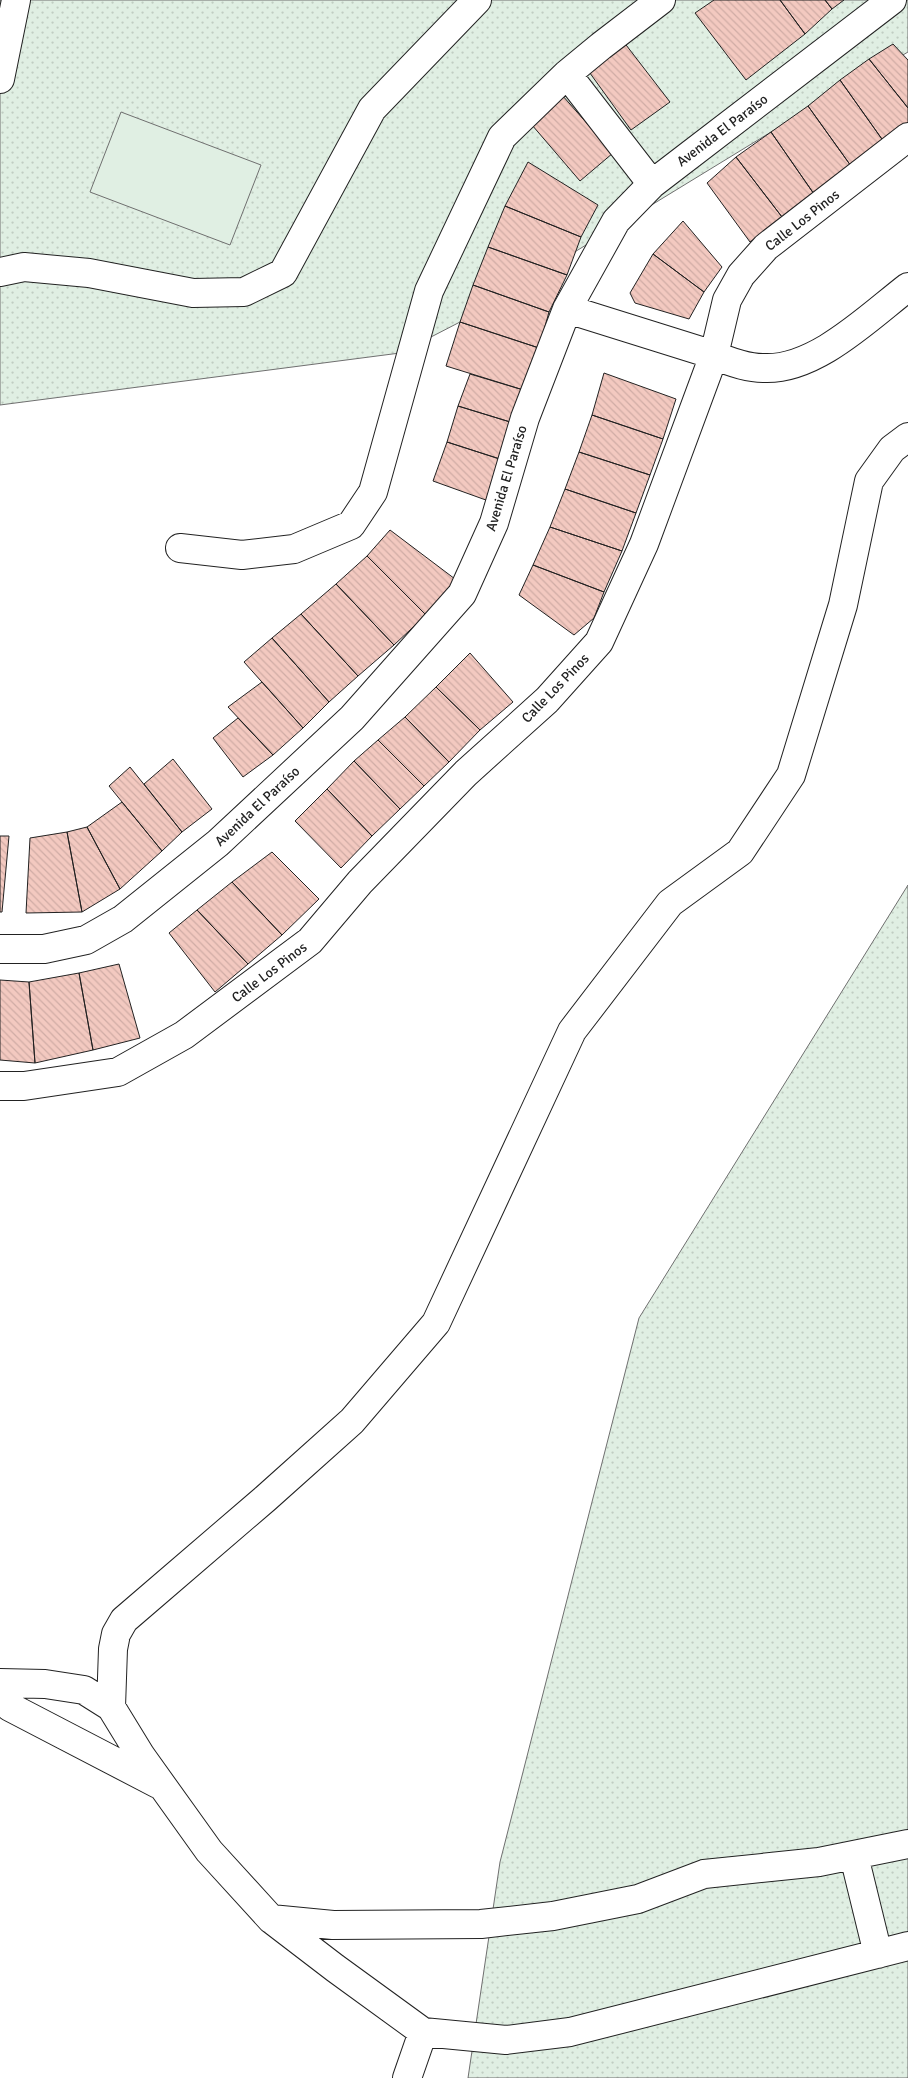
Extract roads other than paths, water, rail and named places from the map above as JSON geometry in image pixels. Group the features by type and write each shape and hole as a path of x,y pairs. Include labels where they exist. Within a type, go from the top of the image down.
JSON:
{"street":[{"path":"0,79 16,0"},
{"path":"0,272 24,267 89,273 193,293 244,292 283,273 372,109 477,0"},
{"path":"180,548 242,555 294,549 351,525 373,492 429,290 502,137 567,74 661,0"},
{"name":"Avenida El Paraíso","path":"0,949 44,948 86,940 123,920 218,843 352,718 462,594 494,523 525,418 567,309 616,221 652,184 892,0"},
{"path":"567,74 652,184"},
{"name":"Calle Los Pinos","path":"0,1086 24,1086 118,1072 184,1035 310,941 360,882 466,773 547,700 599,642 644,544 714,355 726,300 741,275 766,247 908,137"},
{"path":"567,309 714,355 735,364 764,369 796,364 826,350 908,286"},
{"path":"112,1707 113,1650 116,1634 124,1620 259,1505 352,1421 436,1323 572,1031 670,903 740,852 791,775 843,605 869,481 892,449 908,437"},
{"path":"0,1683 45,1684 84,1690 112,1707 141,1756 209,1852 271,1919 334,1968 423,2032 506,2040 570,2032 908,1946"},
{"path":"0,1700 162,1786"},
{"path":"271,1919 334,1925 481,1924 553,1916 638,1899 704,1874 819,1862 908,1844"},
{"path":"854,1856 878,1954"},
{"path":"407,2078 423,2032"}]}
